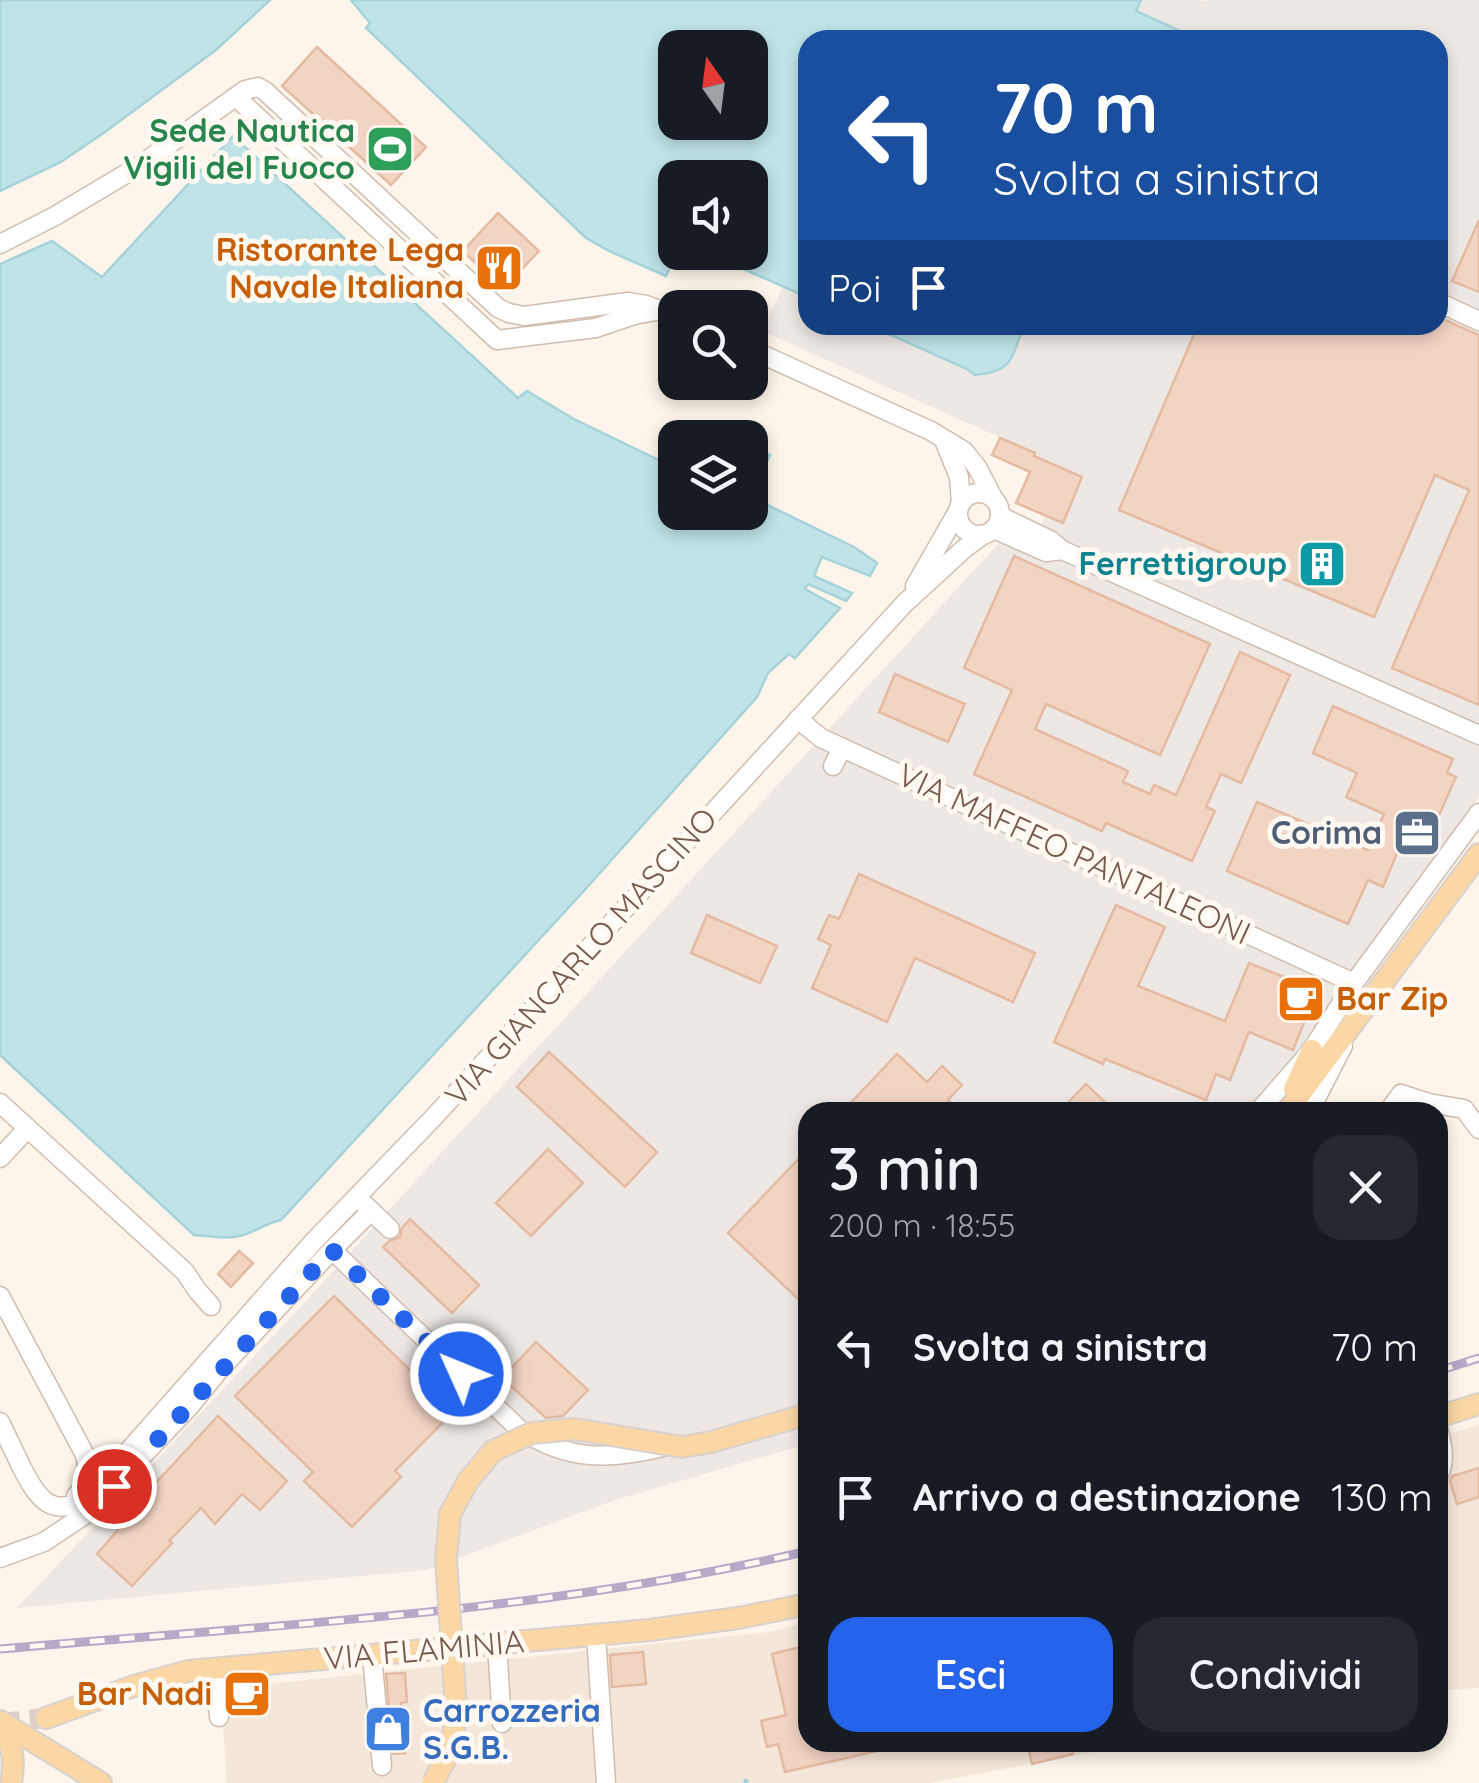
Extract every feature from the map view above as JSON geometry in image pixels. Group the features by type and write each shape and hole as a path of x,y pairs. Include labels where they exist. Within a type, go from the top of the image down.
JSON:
{"main road":[{"path":"1293,1102 1479,854"},
{"path":"1289,1102 1312,1050"},
{"path":"1448,1414 1479,1404"},
{"path":"433,1783 452,1746 456,1710 446,1559 450,1514 468,1480 493,1451 532,1432 576,1429 682,1447 798,1414"},
{"name":"VIA FLAMINIA","path":"46,1718 161,1677 215,1668 596,1636 738,1618 798,1606"},
{"path":"0,1723 9,1738 14,1762 12,1783"},
{"path":"0,1723 101,1783"}],"street":[{"path":"0,244 138,166 252,87 265,91 498,308 524,316 628,302 658,310"},
{"path":"236,97 497,340 596,328 643,312 658,313"},
{"path":"1448,307 1479,321"},
{"path":"768,358 931,431 964,451 998,506 992,526 974,535 962,526 958,477 944,440"},
{"path":"959,507 967,496 976,493 992,498"},
{"name":"VIA GIANCARLO MASCINO","path":"905,604 959,507"},
{"path":"992,526 1046,552 1062,550 1479,735"},
{"name":"VIA GIANCARLO MASCINO","path":"144,1433 330,1224 364,1204 905,604 992,526"},
{"name":"VIA MAFFEO PANTALEONI","path":"798,719 821,738 842,748 1354,983"},
{"path":"833,766 842,748"},
{"path":"1267,1102 1312,1050 1354,983 1479,813"},
{"path":"1314,1102 1354,1025"},
{"path":"1396,1102 1402,1094 1426,1102"},
{"path":"0,1103 185,1272 212,1306"},
{"path":"1448,1106 1464,1109 1479,1129"},
{"path":"0,1158 27,1128"},
{"path":"0,1558 44,1542 89,1512 220,1369 337,1255 364,1204 390,1229"},
{"path":"337,1255 519,1429 561,1451 581,1455 628,1454 798,1414"},
{"path":"0,1296 84,1452 87,1481 64,1506"},
{"path":"0,1422 38,1498 55,1506 76,1505 86,1498 144,1433"},
{"path":"84,1452 106,1463 144,1433"},
{"path":"596,1636 606,1783"},
{"path":"497,1644 502,1723"},
{"path":"372,1654 382,1766"},
{"path":"215,1668 219,1717"}],"shaded area":[{"path":"1141,0 1479,0 1479,796 1297,1053 1255,1102 798,1102 798,1447 615,1500 426,1570 17,1608 292,1316 999,543 1009,542 1029,551 1045,516 1016,503 1035,453 768,334 768,318 783,286 798,293 798,335 891,335 975,375 1015,335 1448,335 1448,30 1180,30 1136,11"},
{"path":"1479,1425 1479,1688 1448,1690 1448,1434"},
{"path":"798,1624 798,1752 1092,1752 929,1783 227,1783 220,1689 768,1632"}],"water":[{"path":"0,0 270,0 216,50 105,132 61,162 0,191"},
{"path":"351,0 1141,0 1136,11 1178,30 798,30 798,293 746,270 768,270 768,160 658,160 658,270 669,270 666,276 586,238 366,28 370,23"},
{"path":"233,136 518,398 527,391 658,460 658,530 768,530 768,505 854,547 877,563 870,576 822,557 814,576 852,593 846,601 808,584 805,589 840,608 795,658 789,654 768,673 757,697 281,1220 243,1235 194,1235 0,1055 0,264 52,241 102,277"},
{"path":"891,335 1021,335 1005,366 975,375"}],"building":[{"path":"317,47 426,147 391,185 282,86"},
{"path":"498,213 539,251 503,289 463,251"},
{"path":"1479,220 1479,292 1452,281"},
{"name":"Ferrettigroup","path":"1448,321 1479,335 1479,705 1392,668 1469,490 1435,475 1374,617 1119,510 1194,335 1448,335"},
{"path":"1000,438 1082,477 1063,523 1016,503 1030,472 992,455"},
{"path":"1014,556 1210,644 1160,755 1046,704 1035,729 1128,771 1123,782 1150,794 1154,785 1176,795 1240,652 1290,675 1241,783 1221,774 1206,807 1215,811 1192,861 1106,823 1102,831 974,774 1012,690 964,668"},
{"path":"895,674 965,704 948,742 879,712"},
{"path":"1333,706 1453,759 1447,773 1456,777 1433,829 1423,825 1411,851 1400,846 1383,887 1368,880 1348,924 1227,871 1257,802 1368,850 1384,814 1346,797 1357,773 1313,753"},
{"path":"859,874 1035,953 1013,1002 915,958 887,1022 812,988 831,945 818,939 829,915 839,919"},
{"path":"1116,905 1165,927 1138,986 1225,1021 1249,963 1317,990 1293,1050 1249,1032 1230,1080 1216,1074 1206,1100 1105,1059 1103,1064 1054,1042"},
{"path":"707,915 777,946 760,983 691,953"},
{"path":"549,1052 657,1152 625,1187 517,1087"},
{"path":"897,1054 927,1082 942,1066 962,1085 950,1102 851,1102"},
{"path":"1086,1084 1105,1102 1069,1102"},
{"path":"548,1149 583,1183 531,1236 496,1203"},
{"path":"798,1160 798,1299 728,1233"},
{"path":"410,1219 479,1285 452,1313 383,1247 400,1237"},
{"path":"239,1251 253,1263 231,1287 218,1274"},
{"path":"334,1296 453,1412 395,1471 401,1477 352,1527 304,1481 313,1472 235,1396"},
{"path":"536,1342 588,1390 563,1416 546,1418 502,1378"},
{"path":"218,1416 287,1481 260,1510 242,1494 215,1524 201,1508 132,1586 97,1554 140,1500"},
{"path":"1479,1468 1479,1497 1457,1504 1452,1476"},
{"path":"798,1648 798,1752 872,1752 785,1772 778,1744 767,1747 761,1721 786,1715 772,1654"},
{"path":"643,1652 646,1684 612,1687 610,1655"},
{"path":"405,1673 407,1702 401,1703 405,1753 393,1754 386,1674"},
{"path":"1029,1752 1073,1752 1073,1754 1032,1764"}],"tunnel":[{"path":"0,1723 46,1718"}],"railway":[{"path":"1448,1368 1479,1358"},
{"path":"0,1649 507,1603 708,1572 798,1553"}],"place":[{"name":"Sede Nautica Vigili del Fuoco","path":"390,149"},
{"name":"Ristorante Lega Navale Italiana","path":"499,268"},
{"name":"Ferrettigroup","path":"1322,564"},
{"name":"Corima","path":"1417,833"},
{"name":"Bar Zip","path":"1301,999"},
{"name":"Bar Nadi","path":"247,1694"},
{"name":"Carrozzeria S.G.B.","path":"388,1729"}],"route":[{"path":"114,1486 332,1250 461,1374"}]}
